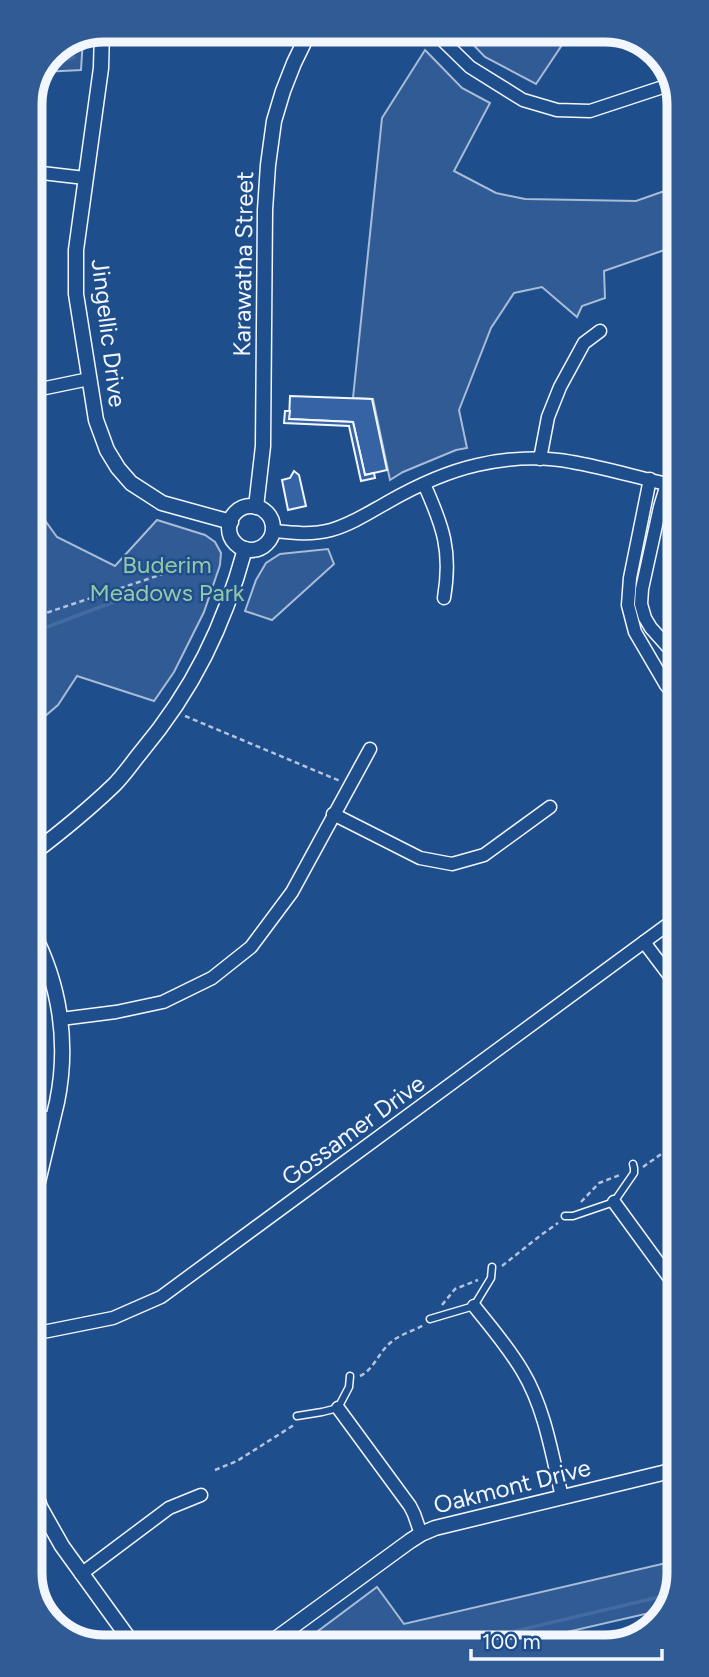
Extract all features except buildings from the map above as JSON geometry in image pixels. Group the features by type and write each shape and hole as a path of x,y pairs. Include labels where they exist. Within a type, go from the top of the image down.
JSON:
{"street":[{"name":"Jingellic Drive","path":"102,42 101,68 76,250 76,294 96,420 107,450 131,483 162,503 231,522"},
{"name":"Karawatha Street","path":"256,506 263,446 265,210 268,165 274,121 293,62 304,42"},
{"path":"444,42 470,67 523,100 557,110 590,111 664,86"},
{"path":"42,173 85,178"},
{"path":"540,459 548,418 560,387 584,343 600,331"},
{"path":"42,389 89,379"},
{"path":"273,531 301,534 329,531 353,522 451,472 506,460 570,461 667,484"},
{"path":"650,480 629,578 628,605 635,632 667,686"},
{"path":"424,484 446,544 448,566 444,598"},
{"path":"667,494 660,507 641,604 651,628 667,646"},
{"path":"256,506 271,518 271,538 266,544 253,550 245,549 231,536 231,522 237,511 256,506"},
{"path":"42,847 71,825 116,783 158,733 189,686 216,634 235,586 245,549"},
{"path":"61,1020 163,1002 212,978 251,947 292,892 370,749"},
{"path":"333,814 419,858 453,864 484,855 550,807"},
{"name":"Gossamer Drive","path":"42,1332 114,1318 161,1297 667,925"},
{"path":"644,942 667,972"},
{"path":"42,953 50,971 61,1020 62,1067 61,1086 42,1166"},
{"path":"42,1117 53,1120"},
{"path":"614,1202 667,1276"},
{"path":"474,1306 516,1361 530,1385 544,1423 562,1497"},
{"path":"338,1408 410,1506 421,1534"},
{"name":"Oakmont Drive","path":"281,1635 421,1534 454,1522 667,1472"},
{"path":"81,1574 169,1508 201,1495"},
{"path":"42,1511 62,1546 126,1635"}],"lane":[{"path":"566,1217 614,1202 631,1178 634,1167"},
{"path":"430,1319 474,1306 492,1271"},
{"path":"297,1416 338,1408 346,1395 350,1378"}],"path":[{"path":"42,614 166,573"},
{"path":"185,716 350,785"},
{"path":"350,1378 368,1373 391,1342 426,1325 455,1289 492,1271 566,1217 598,1183 634,1167 646,1166 667,1150"},
{"path":"215,1470 237,1461 306,1419 305,1415"}],"shaded area":[{"path":"471,42 564,42 536,84 485,57"},
{"path":"83,46 81,70 51,72 63,58"},
{"path":"425,50 462,88 490,103 454,171 496,193 525,199 636,201 667,190 667,249 604,271 605,298 582,306 577,317 542,287 514,293 491,328 459,410 467,448 403,472 390,480 373,399 353,398 382,118"},
{"path":"42,516 57,537 115,566 157,520 205,535 215,542 221,553 220,565 204,612 174,672 154,701 77,676 58,705 42,719"},
{"path":"328,549 334,564 272,620 245,611 256,580 266,563 280,554"},
{"path":"667,1563 664,1593 652,1612 554,1635 313,1635 377,1587 404,1624"}],"waterway":[{"path":"60,62 74,57"},
{"path":"42,629 143,591"},
{"path":"498,1635 663,1596"}],"park label":[{"name":"Buderim Meadows Park","path":"167,578"}]}
